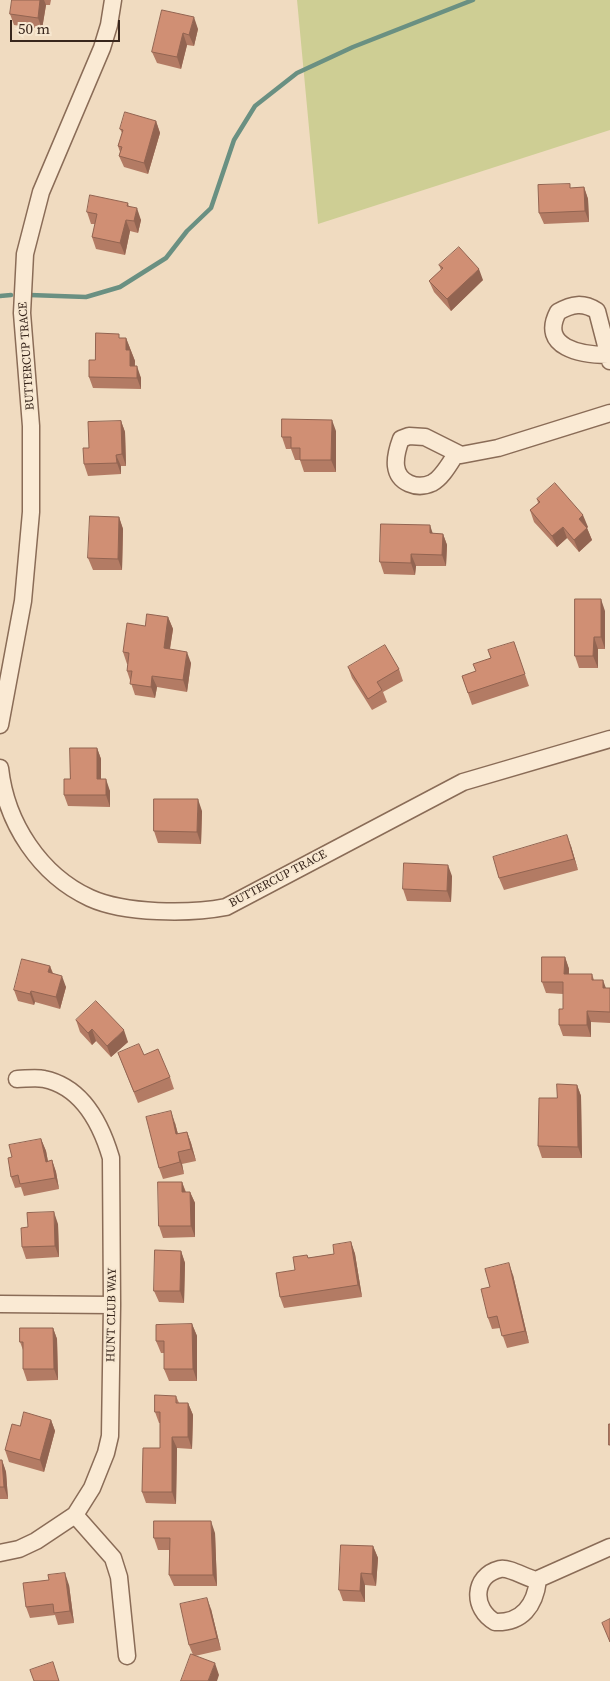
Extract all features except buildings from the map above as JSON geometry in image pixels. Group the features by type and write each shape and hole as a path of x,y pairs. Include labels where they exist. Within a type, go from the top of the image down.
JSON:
{"street":[{"name":"BUTTERCUP TRACE","path":"0,725 23,601 31,512 31,426 22,313 25,254 41,192 102,48 109,26 113,0"},
{"path":"456,454 461,455 498,448 610,413"},
{"name":"BUTTERCUP TRACE","path":"0,768 0,775 11,814 29,848 56,876 90,898 122,907 197,912 226,907 463,782 610,739"},
{"name":"HUNT CLUB WAY","path":"0,1553 19,1549 36,1541 75,1515 100,1472 110,1436 112,1305 111,1158 104,1137 89,1109 69,1089 44,1079 17,1079"},
{"path":"0,1304 112,1305"},
{"path":"75,1515 113,1558 120,1584 127,1656"},
{"path":"538,1580 610,1548"}],"green space":[{"path":"297,0 610,0 610,130 318,224"}],"waterway":[{"path":"30,295 86,297 120,287 166,258 187,231 211,208 234,140 255,106 297,73 353,47 473,0"},
{"path":"0,296 11,295"}]}
